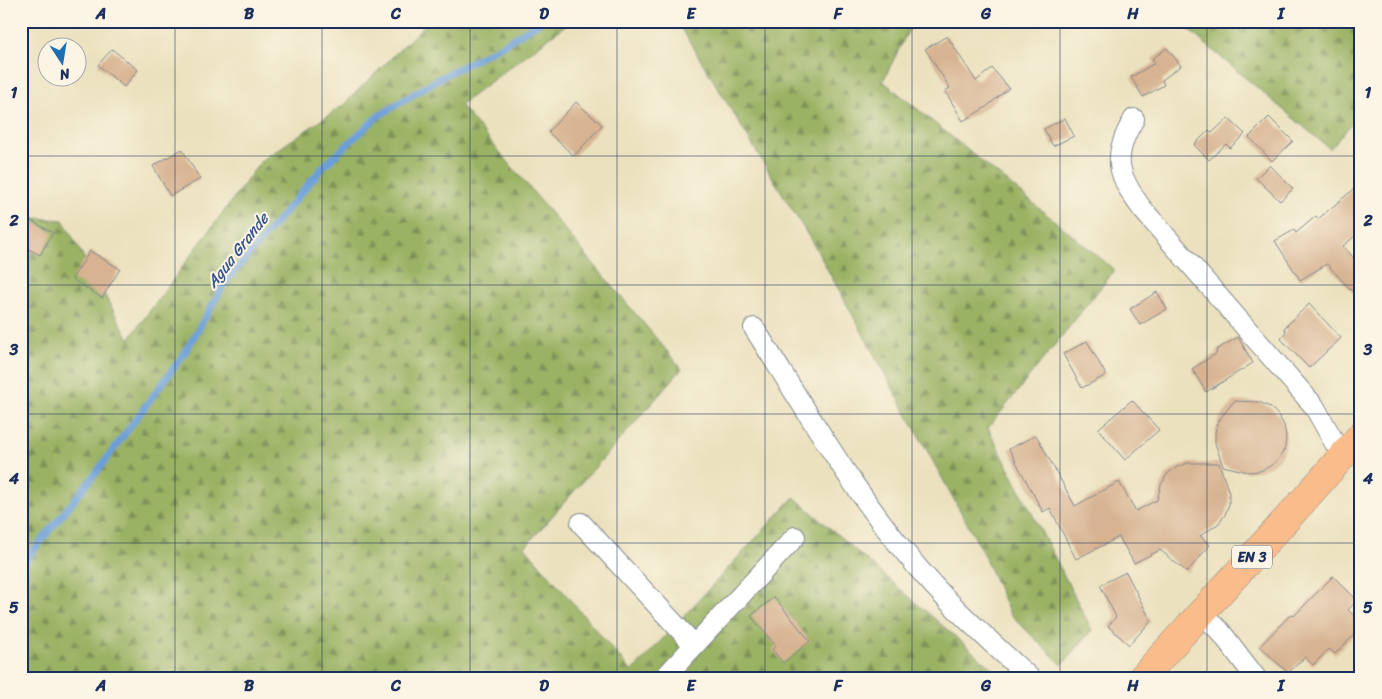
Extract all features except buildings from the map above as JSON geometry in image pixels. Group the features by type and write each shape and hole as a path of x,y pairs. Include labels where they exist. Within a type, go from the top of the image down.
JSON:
{"main road":[{"name":"EN 3","path":"1142,678 1361,435"}],"street":[{"path":"1134,118 1124,136 1120,152 1121,170 1128,190 1143,210 1314,406 1342,456"},
{"path":"754,328 843,469 900,547 934,587 1030,678"},
{"path":"581,523 694,645"},
{"path":"664,678 795,537"},
{"path":"1201,613 1220,631 1256,678"}],"green space":[{"path":"429,21 571,21 460,105 682,369 525,547 632,672 794,497 1003,678 21,678 21,217 63,220 129,339 261,161 342,106"},
{"path":"677,21 913,21 883,81 1115,270 988,428 1092,630 1062,665 1010,614 979,545 818,252"},
{"path":"1178,21 1361,21 1361,112 1330,149"}],"waterway":[{"name":"Agua Grande","path":"21,566 96,473 184,354 225,283 323,167 377,117 438,79 503,45 541,21"}]}
